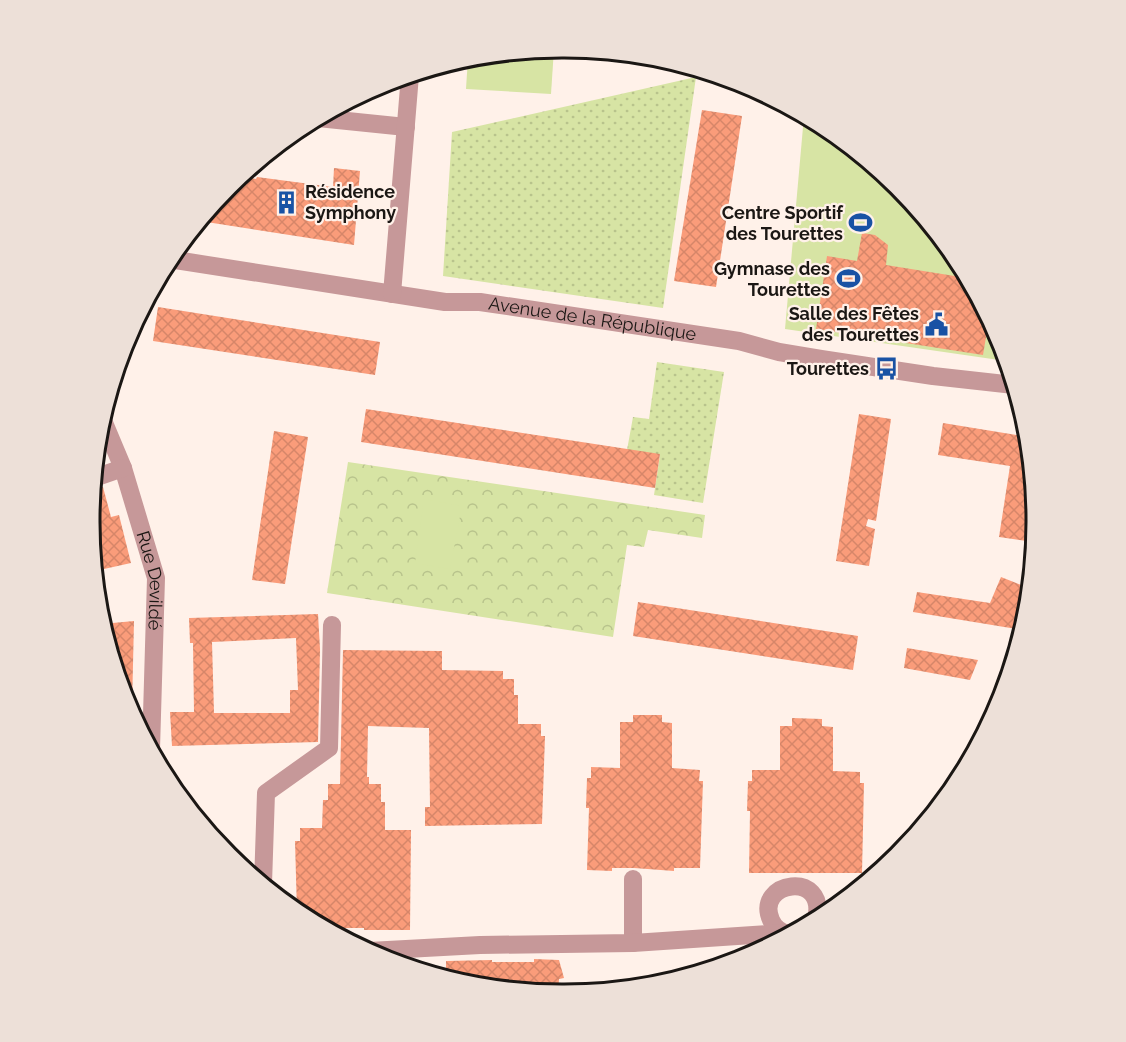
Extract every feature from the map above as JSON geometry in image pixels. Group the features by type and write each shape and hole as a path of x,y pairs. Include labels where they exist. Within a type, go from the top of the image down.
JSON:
{"street":[{"path":"392,294 409,85"},
{"path":"333,120 406,127"},
{"name":"Avenue de la République","path":"180,261 445,302 480,302 739,341 779,352 933,376 1005,384"},
{"name":"Rue Devildé","path":"109,434 123,468 156,578 151,732"},
{"path":"103,475 123,468"},
{"path":"263,873 266,793 328,748 332,625"},
{"path":"633,879 633,943"},
{"path":"779,930 772,922 768,906 777,892 784,887 800,886 814,896 817,908"},
{"path":"391,950 480,945 633,943 770,935"}],"green space":[{"path":"553,58 551,94 466,89 467,68 503,62"},
{"path":"696,78 663,308 443,276 452,132"},
{"name":"Centre Sportif des Tourettes","path":"803,126 868,173 911,216 930,239 964,290 978,316 996,360 785,329"},
{"path":"657,362 724,372 703,503 654,495 660,455 627,450 633,417 649,419"},
{"path":"348,462 705,515 702,538 648,530 644,547 627,545 613,637 327,593"},
{"path":"424,499 462,506 450,569 415,563"}],"building":[{"path":"702,110 742,116 716,287 674,281"},
{"name":"Résidence Symphony","path":"334,168 360,171 354,245 210,223 252,178 333,187"},
{"path":"862,233 875,235 888,245 886,265 955,276 986,335 983,355 816,329 827,256 857,261"},
{"path":"158,307 380,342 375,375 153,341"},
{"path":"366,409 660,454 655,488 361,442"},
{"path":"859,414 891,419 876,521 868,519 866,526 875,529 869,566 836,561"},
{"path":"943,423 1018,435 1025,491 1025,541 999,537 1010,466 938,455"},
{"path":"274,431 308,437 285,584 252,580"},
{"path":"101,487 111,517 119,515 131,563 103,569 100,521"},
{"path":"1001,577 1021,585 1013,628 913,612 917,592 990,603"},
{"path":"638,602 858,636 853,670 633,636"},
{"path":"318,614 320,649 318,742 172,746 170,712 194,712 193,643 190,643 189,618","holes":["296,638 298,690 290,690 290,713 214,713 212,642"]},
{"path":"134,621 132,689 125,670 112,623"},
{"path":"907,648 978,660 970,680 904,668"},
{"path":"343,650 442,651 442,670 503,671 503,679 514,679 514,695 518,695 518,724 541,724 541,736 545,736 542,824 425,826 425,807 430,807 429,728 368,726 367,777 369,777 369,784 381,784 381,802 385,802 385,830 411,830 410,930 343,928 297,899 295,841 300,841 300,828 322,828 323,800 328,800 328,784 340,784"},
{"path":"633,715 662,715 662,722 672,723 672,768 700,770 699,781 703,781 700,868 674,868 674,871 634,868 612,868 612,871 587,870 589,808 586,808 587,778 591,778 591,767 620,768 620,722 633,722"},
{"path":"792,718 822,719 822,726 833,727 833,771 860,772 860,783 864,783 862,873 749,873 748,781 752,781 752,770 780,770 780,726 792,726"},
{"path":"534,959 559,960 564,978 559,979 559,984 533,983 503,980 446,969 446,961 534,962"}],"place":[{"name":"Résidence Symphony","path":"287,202"},
{"name":"Centre Sportif des Tourettes","path":"861,223"},
{"name":"Gymnase des Tourettes","path":"848,279"},
{"name":"Salle des Fêtes des Tourettes","path":"937,324"},
{"name":"Tourettes","path":"887,369"}]}
